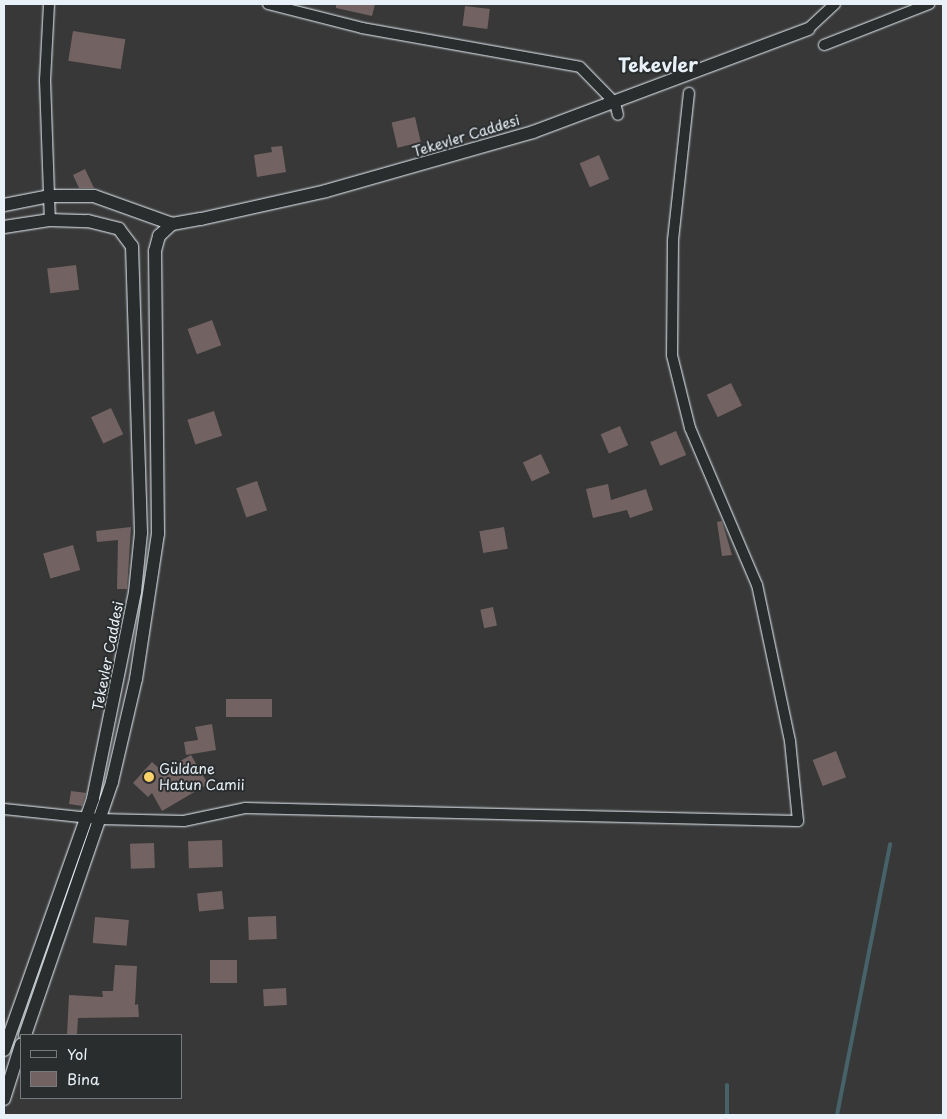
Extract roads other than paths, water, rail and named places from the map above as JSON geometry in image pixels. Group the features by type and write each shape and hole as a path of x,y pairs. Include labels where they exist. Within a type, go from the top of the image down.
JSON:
{"street":[{"path":"4,227 50,220 45,80 49,4"},
{"path":"268,4 362,28 580,67 616,109"},
{"path":"808,29 835,4"},
{"path":"824,45 929,4"},
{"name":"Tekevler Caddesi","path":"172,224 326,191 616,109 808,29"},
{"path":"4,808 93,818 184,822 245,808 798,821 790,741 756,585 690,428 672,355 674,240 689,93"},
{"path":"4,205 50,196 94,196 124,205 172,224 160,236 155,251 157,556 119,759 93,818 25,1034"},
{"name":"Tekevler Caddesi","path":"4,1050 93,818 101,767 136,592 140,553 134,252 125,235 113,226 88,221 50,220"},
{"path":"4,1099 20,1048"}],"waterway":[{"path":"837,1115 890,844"},
{"path":"727,1085 727,1115"}],"place":[{"name":"Güldane Hatun Camii","path":"149,777"}],"district":[{"name":"Tekevler","path":"658,65"}]}
